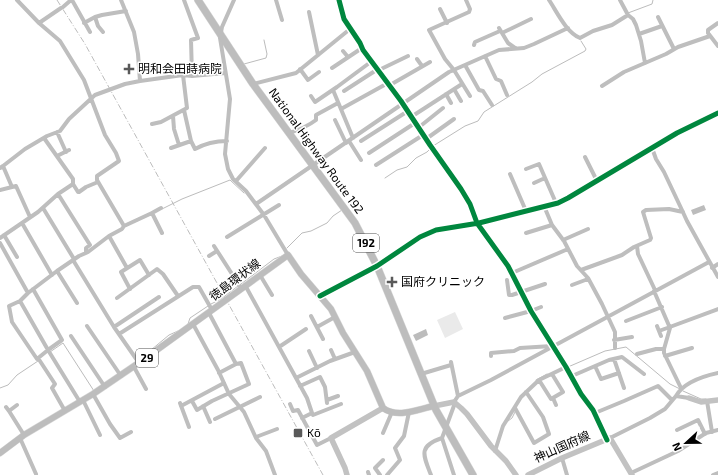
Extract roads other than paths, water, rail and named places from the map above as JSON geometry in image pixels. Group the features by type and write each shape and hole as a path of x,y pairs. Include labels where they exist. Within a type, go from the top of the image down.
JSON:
{"highway":[{"name":"National Highway Route 192","path":"198,0 254,84 354,222 377,266 434,406 473,475"}],"main road":[{"name":"徳島環状線","path":"0,453 22,437 94,394 103,385 193,324 210,308 288,255"},
{"path":"288,255 301,274 326,303 335,317 367,371 383,408 392,412 410,412 454,403 467,414 474,425 495,451 506,461 516,475"},
{"path":"689,398 701,402 718,400"},
{"path":"347,475 331,438 383,408"},
{"name":"神山国府線","path":"528,475 562,458 608,439 632,474"}],"street":[{"path":"17,0 60,41 84,80 105,135 119,161 97,176 98,182 123,227"},
{"path":"40,23 72,0 90,32"},
{"path":"121,0 134,32 138,54 140,81"},
{"path":"184,0 198,38 191,40 192,76"},
{"path":"234,0 220,34 220,42 230,99 225,154 226,162 231,175 264,215 288,255"},
{"path":"276,0 282,20"},
{"path":"339,0 344,19 350,29 461,189 470,204 477,223 512,273 531,311 572,376 581,394 590,404 608,439 665,409 681,389 708,375 718,372"},
{"path":"466,0 470,9 469,12 429,30 445,59 454,70 470,96"},
{"path":"549,0 568,28 580,38 593,31 612,25 628,15"},
{"path":"620,0 628,15 633,19 639,34 645,63"},
{"path":"440,9 447,23"},
{"path":"84,23 95,17 126,11"},
{"path":"309,12 312,17 318,56"},
{"path":"95,17 98,26 103,32"},
{"path":"658,17 674,49"},
{"path":"474,44 475,42 500,31 531,19"},
{"path":"718,23 708,30 710,36 718,46"},
{"path":"639,34 662,26"},
{"path":"256,204 439,78 499,50 524,48 568,28"},
{"path":"254,84 291,75 318,56 350,29"},
{"path":"500,31 508,43 516,48"},
{"path":"602,86 624,72 674,49 710,36"},
{"path":"332,66 348,58 362,48"},
{"path":"343,51 348,58"},
{"path":"344,91 379,70 408,56"},
{"path":"485,56 496,79 501,81 507,95"},
{"path":"418,59 422,66"},
{"path":"311,96 314,102 372,61"},
{"path":"341,109 430,62"},
{"path":"465,65 479,90 483,91 492,105"},
{"path":"300,69 308,80 320,72"},
{"path":"12,187 1,167 19,153 44,138 60,131 69,119 95,95 140,81 183,75 192,76 225,73"},
{"path":"152,124 187,108 183,75"},
{"path":"411,117 462,84"},
{"path":"454,89 461,101"},
{"path":"333,90 353,138"},
{"path":"446,94 451,103"},
{"path":"289,133 302,129 311,124 316,120 316,115 338,103"},
{"path":"418,128 443,108"},
{"path":"184,110 191,141 195,149 219,141 227,141"},
{"path":"361,141 408,111"},
{"path":"320,296 377,266 414,240 428,233 444,228 477,223 526,211 556,203 568,198 684,129 718,113"},
{"path":"172,116 174,130 179,145"},
{"path":"335,120 347,142 361,160"},
{"path":"426,139 454,120"},
{"path":"369,153 415,123"},
{"path":"56,132 68,151 58,156"},
{"path":"376,166 423,135"},
{"path":"44,138 73,179 73,184 78,192 98,182"},
{"path":"171,148 191,141"},
{"path":"236,181 265,148"},
{"path":"652,148 686,221 718,277"},
{"path":"585,157 597,181"},
{"path":"526,169 539,164 556,203"},
{"path":"513,177 526,211"},
{"path":"534,183 545,178"},
{"path":"17,257 2,236 30,218 58,194 73,184"},
{"path":"0,190 16,186 30,218"},
{"path":"58,194 90,245 86,248 86,253"},
{"path":"228,237 279,205"},
{"path":"544,206 552,225 595,290 615,332 615,348"},
{"path":"43,208 137,363 146,389"},
{"path":"65,411 52,388 55,384 12,322 9,306 20,301 33,289 73,259 86,253 123,227 153,214 161,208"},
{"path":"581,270 622,255 650,240 651,238 643,212 646,210 669,209 683,212"},
{"path":"153,214 162,233"},
{"path":"22,223 52,274"},
{"path":"532,225 533,231"},
{"path":"526,233 552,225"},
{"path":"563,240 588,229"},
{"path":"109,236 127,268"},
{"path":"0,243 28,293"},
{"path":"214,246 223,263 242,286 296,378 312,414 302,418"},
{"path":"637,246 638,254 655,290 670,328 664,349 681,389"},
{"path":"512,273 568,250"},
{"path":"209,256 218,251"},
{"path":"130,289 121,272 140,260 149,275"},
{"path":"454,475 442,438 454,403 458,396 491,380 709,262"},
{"path":"712,268 718,264"},
{"path":"117,298 157,269 163,274 178,296"},
{"path":"57,271 77,303"},
{"path":"260,274 272,296"},
{"path":"572,285 588,279"},
{"path":"507,280 510,295 545,284"},
{"path":"119,334 178,296 183,295 193,287 199,287 236,364"},
{"path":"33,289 62,340 39,359"},
{"path":"114,327 159,297"},
{"path":"20,301 49,351 82,401 100,435"},
{"path":"505,318 541,307"},
{"path":"626,321 662,307"},
{"path":"659,331 718,309"},
{"path":"311,316 323,339"},
{"path":"317,327 335,317"},
{"path":"193,324 229,394 244,412 256,437 266,450 275,475"},
{"path":"87,326 120,374"},
{"path":"279,347 306,329"},
{"path":"71,336 103,385"},
{"path":"614,340 632,337"},
{"path":"491,356 491,353 514,351 520,348 553,346"},
{"path":"666,356 692,348"},
{"path":"637,354 656,349 664,349"},
{"path":"331,350 335,359"},
{"path":"309,351 317,368"},
{"path":"296,378 335,359 355,352"},
{"path":"572,376 622,357 644,374"},
{"path":"614,359 624,388"},
{"path":"192,401 197,410 249,384 241,363 219,373"},
{"path":"421,374 451,364 458,396"},
{"path":"595,366 601,379 619,373"},
{"path":"495,451 503,426 526,392 539,380 566,367"},
{"path":"552,374 562,392 553,398"},
{"path":"300,386 320,377 327,402 335,396"},
{"path":"539,380 551,399 553,398 556,405"},
{"path":"190,424 181,404 192,401 224,383"},
{"path":"595,413 658,386 672,400"},
{"path":"514,408 534,443 549,434 543,417 526,392"},
{"path":"94,394 110,424 120,438 130,432"},
{"path":"676,396 689,398"},
{"path":"216,418 240,408 260,397"},
{"path":"708,401 712,432"},
{"path":"290,404 293,411 298,410 317,445 331,438"},
{"path":"313,415 342,404"},
{"path":"17,405 7,409 22,437 36,474"},
{"path":"203,406 210,422"},
{"path":"382,433 392,412"},
{"path":"387,475 400,460 395,448 404,436 410,412"},
{"path":"677,430 698,420 705,434"},
{"path":"684,426 686,432"},
{"path":"256,437 277,429"},
{"path":"632,474 678,451 705,434 718,430"},
{"path":"430,475 424,457 424,451 426,446 431,442 442,438"},
{"path":"562,458 567,475"},
{"path":"380,475 375,468 383,460"},
{"path":"712,475 718,473"}],"waterway":[{"path":"628,13 652,4 653,0"},
{"path":"244,64 266,58 267,54 264,40"},
{"path":"433,146 465,126 478,121 484,112 532,82 542,74 585,51 586,49 581,41"},
{"path":"385,178 397,170 407,167 416,158 430,149"},
{"path":"162,209 182,199 230,180 244,193"},
{"path":"287,248 302,233 311,231 327,223 333,216 342,210"},
{"path":"241,284 274,259 282,256"},
{"path":"211,304 221,299 238,286"},
{"path":"188,324 190,318 208,306"},
{"path":"145,355 169,335 178,331"},
{"path":"50,352 63,343 94,391"},
{"path":"568,367 605,351 626,347 670,384 680,389"},
{"path":"0,388 8,385 17,375 38,361"},
{"path":"536,380 547,374"},
{"path":"683,391 701,399 706,399"},
{"path":"508,421 512,418 515,412"}],"railway":[{"path":"57,0 85,44 323,475"}],"place":[{"name":"明和会田蒔病院","path":"129,69"},
{"name":"国府クリニック","path":"392,282"},
{"name":"Kō","path":"298,433"}]}
